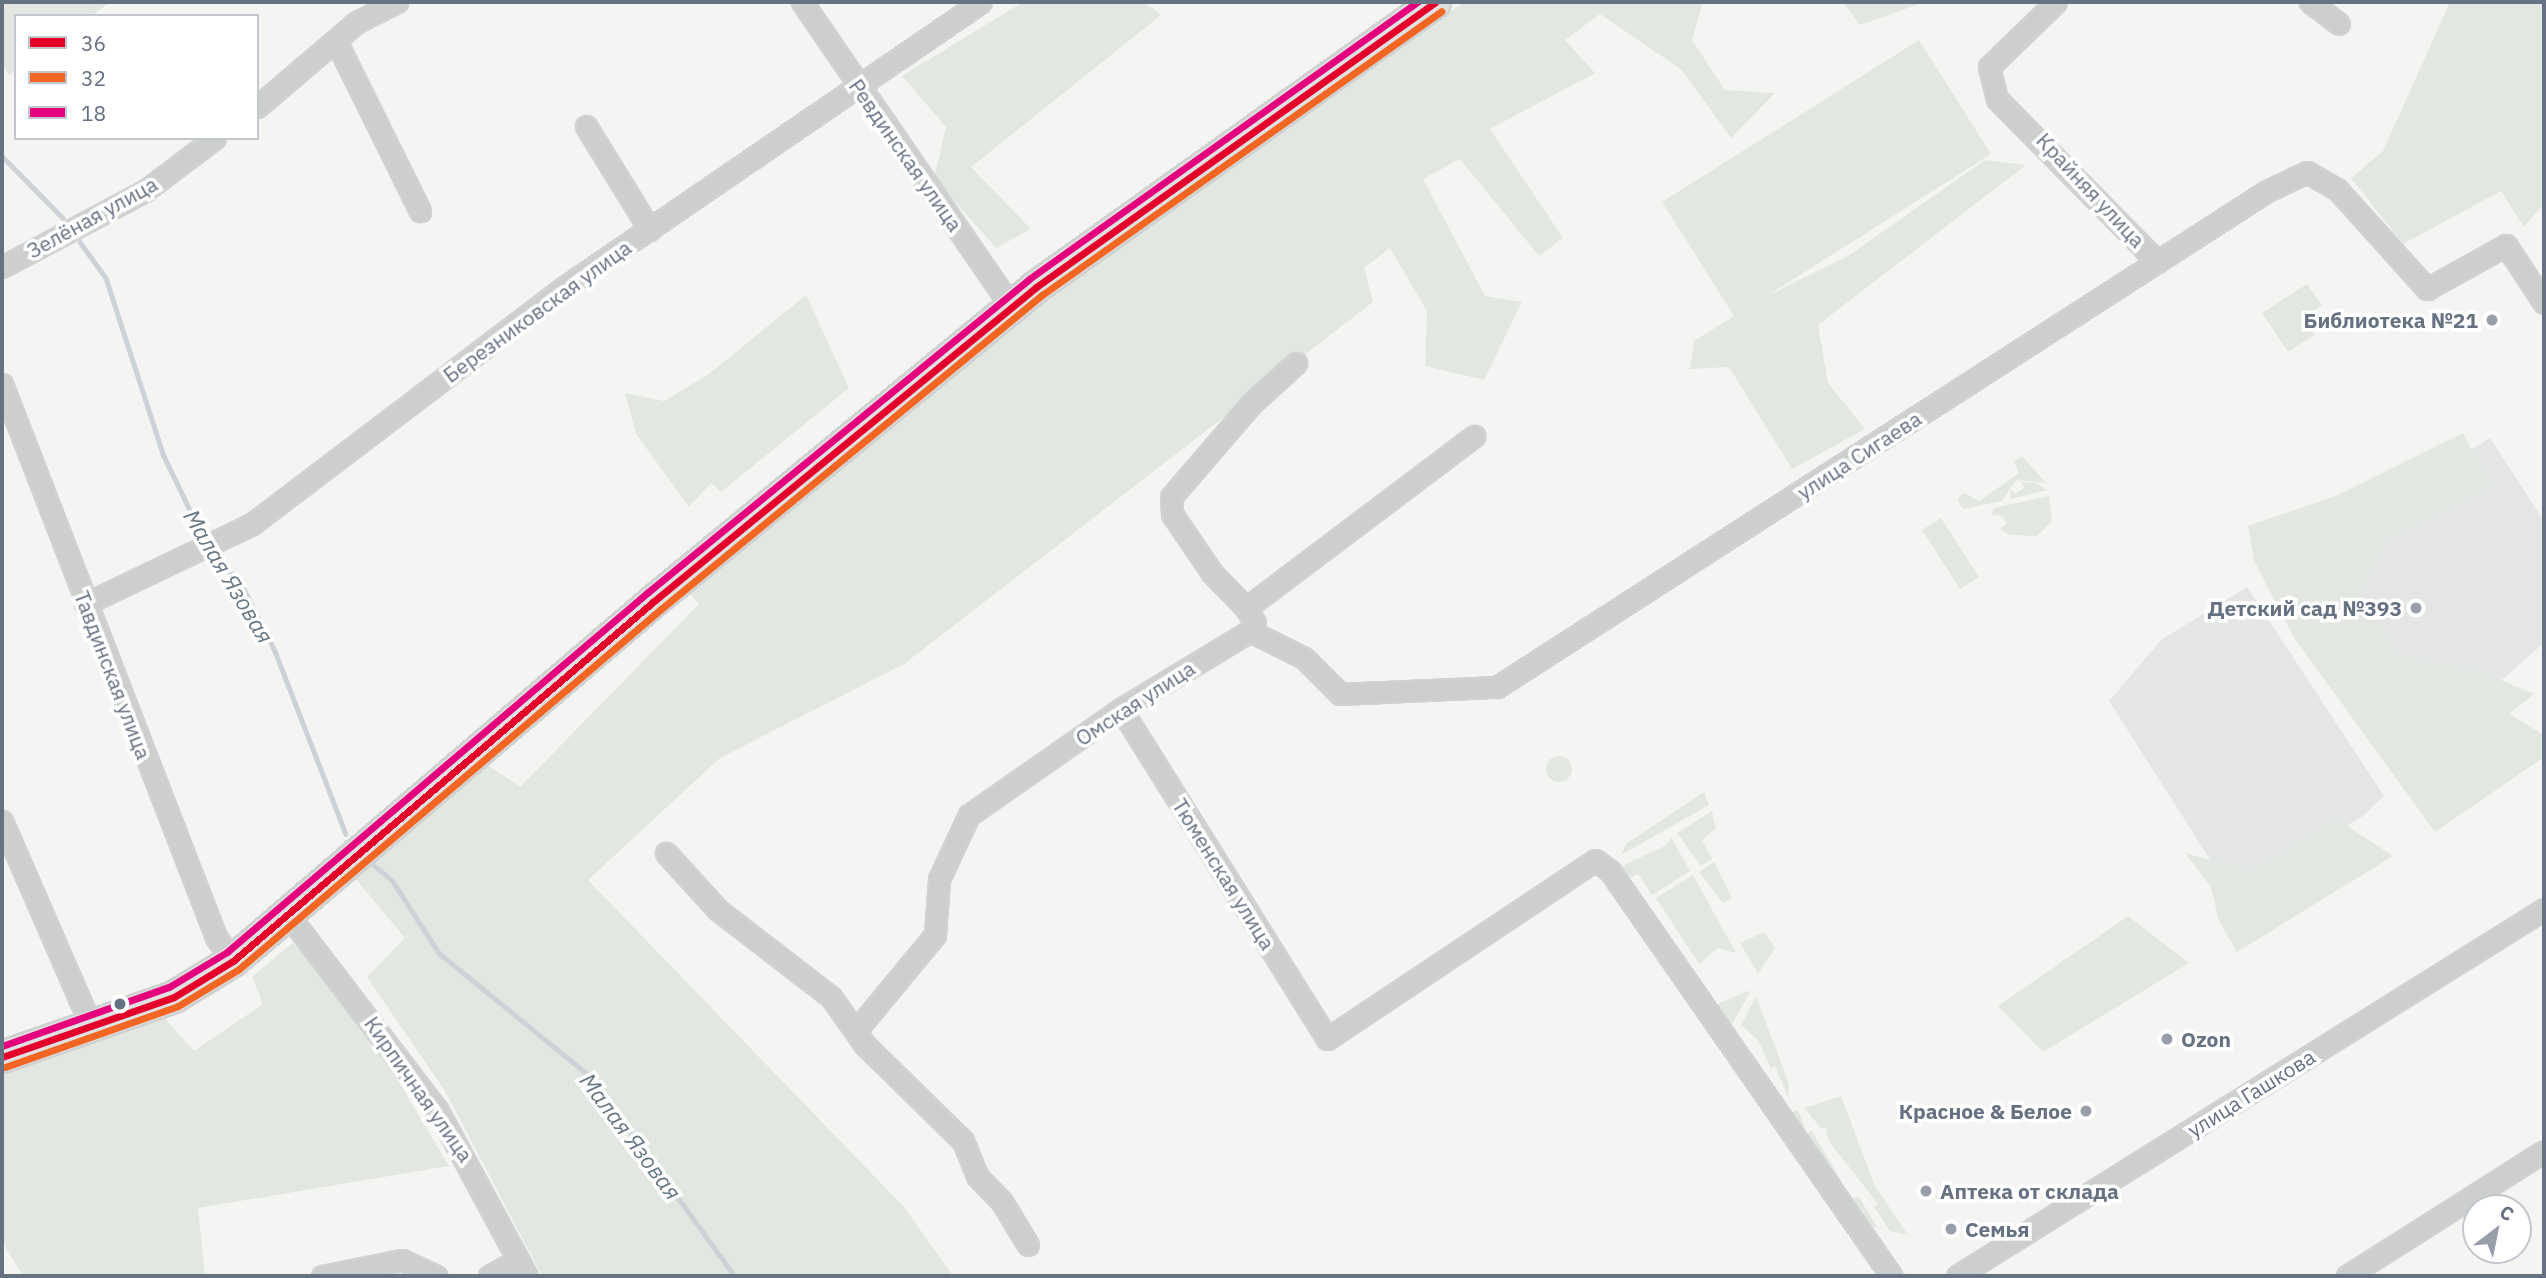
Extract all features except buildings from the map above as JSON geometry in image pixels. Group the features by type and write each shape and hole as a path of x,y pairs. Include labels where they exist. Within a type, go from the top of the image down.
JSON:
{"main road":[{"path":"2,1056 93,1030 174,997 233,961 289,916 654,601 1012,307 1435,2"}],"street":[{"path":"259,105 336,41 397,2"},
{"name":"Ревдинская улица","path":"802,2 1012,307"},
{"name":"Березниковская улица","path":"85,604 252,524 563,288 861,90 981,2"},
{"name":"Крайняя улица","path":"2056,2 1989,67 1997,99 2024,119 2158,262"},
{"path":"2310,2 2339,24"},
{"path":"336,41 420,211"},
{"path":"586,126 650,230"},
{"name":"Зелёная улица","path":"2,267 146,190 212,140"},
{"name":"улица Сигаева","path":"1250,631 1304,658 1340,694 1497,687 2158,262 2306,172 2337,189 2427,289 2505,245 2544,303"},
{"path":"1250,631 1255,623 1246,608 1212,573 1172,514 1171,497 1251,404 1296,363"},
{"name":"Тавдинская улица","path":"2,384 216,937 233,961"},
{"path":"1246,608 1474,436"},
{"name":"Омская улица","path":"858,1028 935,935 939,879 969,815 1121,709 1250,631"},
{"name":"Тюменская улица","path":"1121,709 1327,1039 1595,860 1609,871 1692,985 1892,1276"},
{"path":"2,821 93,1030"},
{"path":"666,853 718,910 831,997 858,1028 865,1045 963,1141 977,1176 1002,1202 1028,1245"},
{"name":"улица Гашкова","path":"1957,1276 2544,909"},
{"name":"Кирпичная улица","path":"289,916 438,1111 523,1268"},
{"path":"2347,1276 2544,1151"},
{"path":"322,1276 402,1260 436,1276"},
{"path":"489,1276 523,1268"}],"shaded area":[{"path":"2,2 110,2 94,14 14,14 14,71 9,75 2,63"},
{"path":"1023,2 1144,2 1161,15 971,167 1031,229 996,248 934,178 946,127 902,76"},
{"path":"1464,2 1703,2 1692,40 1725,90 1775,93 1731,138 1682,70 1600,14 1565,40 1595,73 1490,129 1563,238 1539,256 1460,159 1423,179 1485,296 1522,302 1484,380 1425,366 1427,311 1390,248 1364,268 1373,302 904,664 720,758 588,880 904,1207 953,1276 542,1276 445,1091 367,977 405,938 355,878 479,759 520,787 699,604 684,587 1021,314"},
{"path":"1843,2 1925,2 1860,25"},
{"path":"2450,2 2544,2 2544,204 2524,227 2501,191 2403,244 2351,178 2383,151"},
{"path":"1919,40 1991,154 1767,296 1848,256 1985,160 2026,165 1818,325 1828,383 1865,429 1792,469 1729,367 1690,369 1694,341 1734,316 1662,202"},
{"path":"2307,284 2322,305 2303,318 2315,335 2288,352 2262,313"},
{"path":"806,295 849,388 721,492 711,483 689,507 636,434 625,393 664,401 709,374"},
{"path":"2463,433 2490,487 2388,536 2360,593 2397,656 2482,672 2534,694 2509,714 2544,735 2544,757 2435,832 2295,639 2254,561 2248,526 2336,496"},
{"name":"Детский сад №393","path":"2490,438 2544,521 2544,643 2393,775 2267,574"},
{"path":"2022,456 2046,483 2016,480 2002,501 1963,509 1957,499 1964,493 1979,501 2019,473 2014,462"},
{"path":"2021,482 2036,483 2047,490 2010,499 2011,489 2015,494 2024,488"},
{"path":"2049,496 2052,521 2037,536 2010,535 2000,529 2007,523 2002,516 1991,515 1994,508"},
{"path":"1941,518 1979,577 1960,589 1922,530"},
{"name":"Детский сад №393","path":"2247,587 2384,796 2363,816 2232,894 2109,701 2161,640"},
{"path":"1559,756 1568,760 1572,769 1568,778 1559,782 1550,778 1546,769 1550,760"},
{"path":"1704,792 1709,805 1621,855 1627,843"},
{"path":"1712,811 1716,829 1702,840 1712,859 1701,866 1677,833"},
{"path":"2337,819 2393,856 2237,952 2219,921 2211,887 2185,853 2252,872"},
{"path":"1671,837 1690,871 1652,895 1638,874 1630,878 1622,866 1667,845"},
{"path":"1714,862 1732,898 1723,903 1699,872"},
{"path":"1693,875 1736,953 1718,948 1699,964 1656,898"},
{"path":"2128,916 2189,963 2043,1052 1998,1006"},
{"path":"1764,932 1775,948 1758,974 1740,943"},
{"path":"292,943 315,959 360,1017 449,1166 198,1208 205,1276 23,1276 2,1241 2,1074 158,1011 194,1051 263,1004 252,977"},
{"path":"1750,992 1731,1026 1716,1005"},
{"path":"1756,996 1789,1084 1788,1097 1775,1066 1771,1069 1758,1040 1741,1025"},
{"path":"1841,1096 1875,1186 1908,1235 1890,1231 1874,1207 1878,1204 1828,1140 1826,1127 1821,1129 1805,1108"},
{"path":"1798,1110 1807,1133 1812,1131 1852,1199 1858,1196 1878,1228 1863,1224 1788,1114"}],"waterway":[{"path":"2,156 63,218"},
{"name":"Малая Язовая","path":"80,242 106,278 164,456 204,539"},
{"name":"Малая Язовая","path":"211,549 243,587 275,651 346,834"},
{"name":"Малая Язовая","path":"369,861 392,880 439,953 590,1076 735,1276"}],"transit line":[{"name":"18","path":"2,1046 169,987 227,952 647,593 1029,279 1417,2"},
{"name":"36","path":"2,1057 174,997 233,961 654,601 1036,287 1435,2"},
{"name":"32","path":"5,1067 178,1006 239,969 661,609 1042,295 1441,11"}],"place":[{"name":"Библиотека №21","path":"2492,320"},
{"name":"Детский сад №393","path":"2416,608"},
{"name":"Ozon","path":"2167,1039"},
{"name":"Красное & Белое","path":"2086,1111"},
{"name":"Аптека от склада","path":"1926,1191"},
{"name":"Семья","path":"1951,1229"}]}
